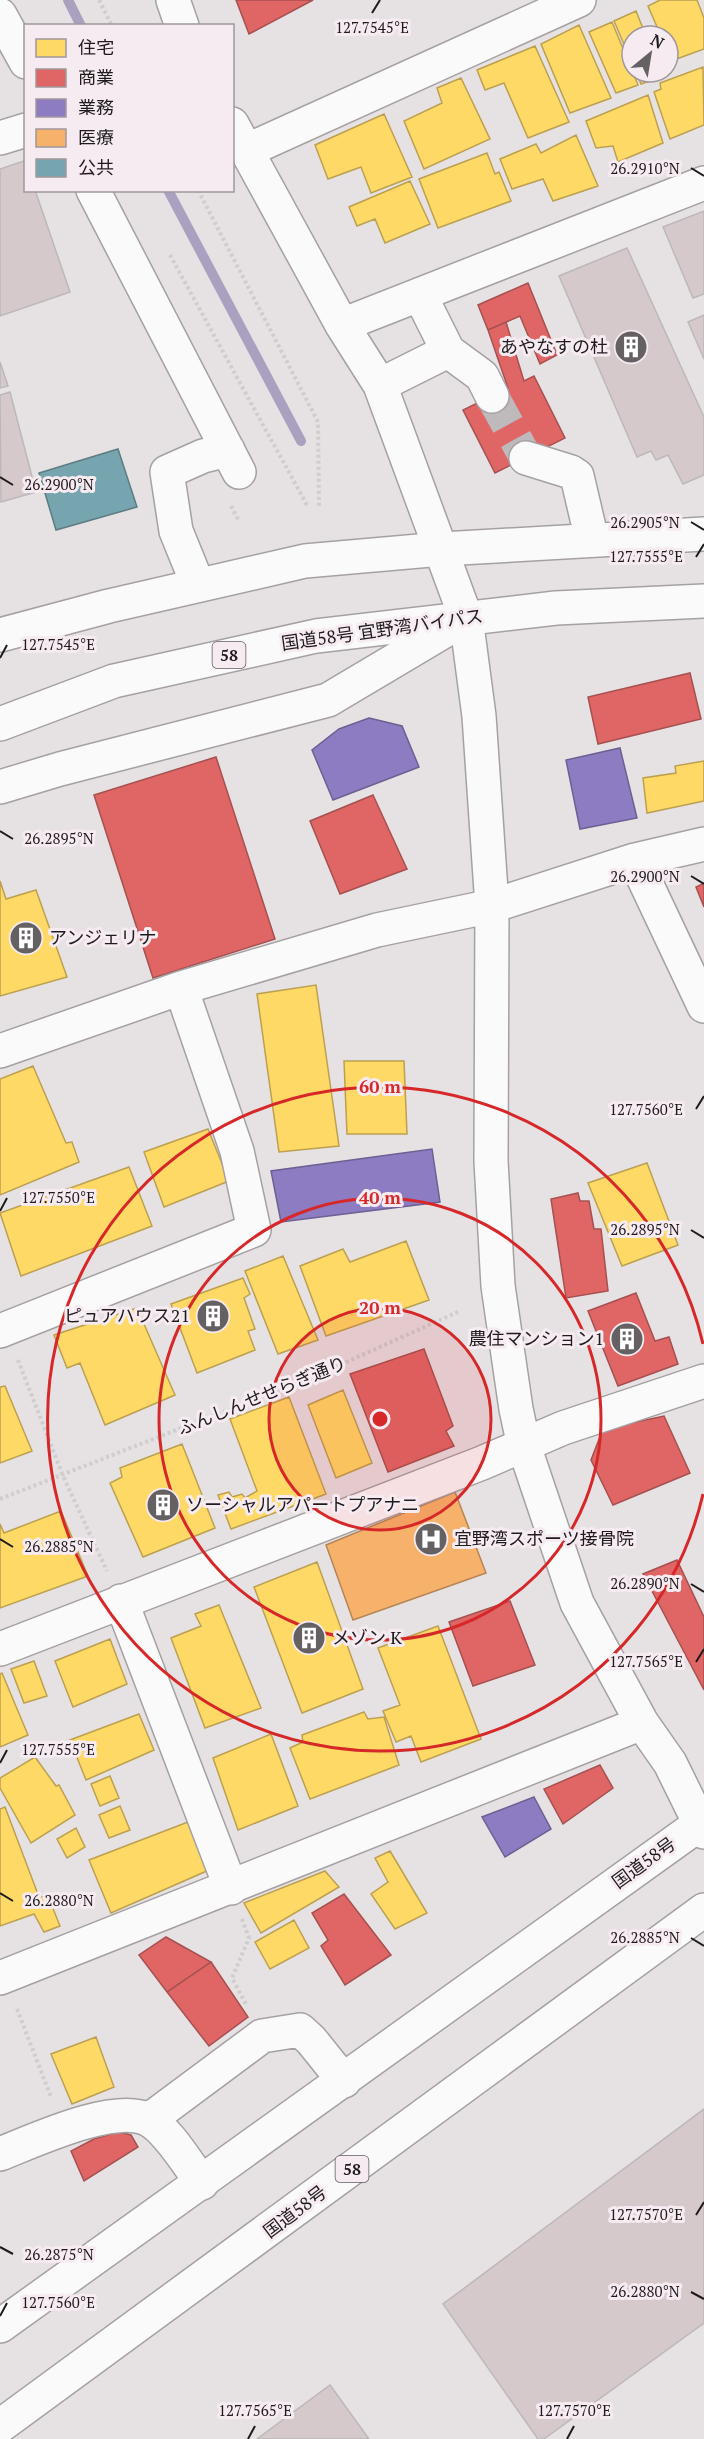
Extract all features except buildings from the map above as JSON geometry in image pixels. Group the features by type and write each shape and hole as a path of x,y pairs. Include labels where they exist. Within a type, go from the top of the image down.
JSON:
{"main road":[{"path":"0,7 17,0"},
{"path":"173,0 181,24"},
{"path":"579,0 240,137 342,325 380,385 466,618 479,716 492,906 490,1161 496,1263 506,1357 524,1446 577,1603 642,1723 670,1763 702,1825"},
{"path":"0,15 24,58"},
{"path":"0,138 24,131"},
{"path":"342,325 704,183"},
{"path":"94,192 231,474"},
{"path":"420,295 448,351 482,376 492,396"},
{"path":"380,385 448,351"},
{"path":"198,585 176,531 167,472 203,456 231,474"},
{"path":"526,458 571,471 577,476 592,540"},
{"path":"0,635 198,585 305,561 442,549 704,534"},
{"name":"国道58号 宜野湾バイパス","path":"0,724 114,681 316,636 585,606 704,601"},
{"path":"0,787 60,769 328,700 466,618"},
{"path":"0,1051 181,988 376,930 492,906 635,860 704,844"},
{"path":"635,860 704,1006"},
{"path":"3,1330 254,1230 237,1151 181,988"},
{"path":"0,1649 524,1446 563,1428 704,1381"},
{"path":"120,1601 231,1888"},
{"path":"2,1977 231,1888 596,1739 642,1723"},
{"name":"国道58号","path":"0,2326 702,1825"},
{"name":"国道58号","path":"0,2426 704,1910"},
{"path":"149,2120 262,2036 300,2030 344,2081"},
{"path":"0,2154 63,2128 119,2115 149,2120 168,2139 202,2183"}],"path":[{"path":"99,0 111,24"},
{"path":"199,192 318,422 319,506"},
{"path":"168,252 308,507"},
{"path":"231,474 239,521"},
{"name":"ふんしんせせらぎ通り","path":"0,1499 322,1373 460,1311"},
{"path":"3,1330 63,1476 120,1601"},
{"path":"231,1888 249,1938 232,1978 262,2036"},
{"path":"2,1977 63,2128"}],"waterway":[{"path":"68,0 80,24"},
{"path":"169,192 301,441"}],"tunnel":[{"path":"492,396 526,458"}],"place":[{"name":"あやなすの杜","path":"631,347"},
{"name":"アンジェリナ","path":"26,938"},
{"name":"ピュアハウス21","path":"213,1316"},
{"name":"農住マンション1","path":"627,1339"},
{"name":"ソーシャルアパートプアナニ","path":"163,1505"},
{"name":"宜野湾スポーツ接骨院","path":"431,1539"},
{"name":"メゾン K","path":"309,1638"}]}
